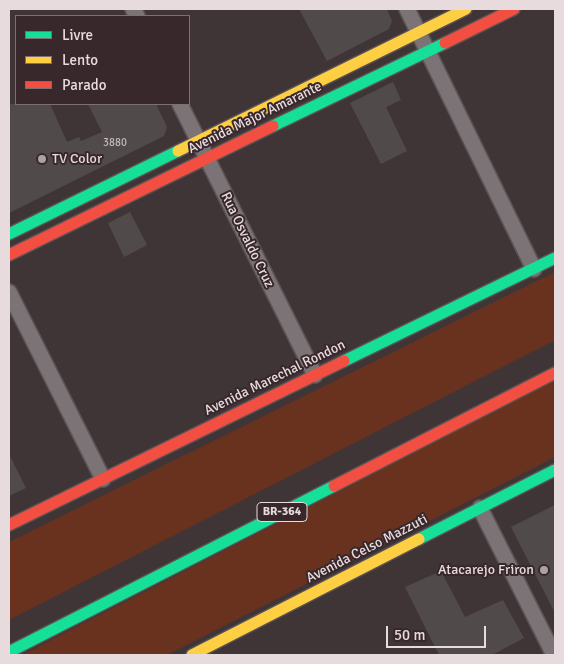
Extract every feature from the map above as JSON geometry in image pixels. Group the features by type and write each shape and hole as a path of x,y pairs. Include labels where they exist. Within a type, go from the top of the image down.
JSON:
{"main road":[{"name":"Avenida Major Amarante","path":"9,234 466,9"},
{"name":"Avenida Major Amarante","path":"9,255 514,9"},
{"name":"Avenida Marechal Rondon","path":"9,525 555,258"},
{"name":"BR-364","path":"9,652 555,373"},
{"name":"Avenida Celso Mazzuti","path":"192,655 555,470"}],"street":[{"path":"407,9 426,52 534,269"},
{"name":"Rua Osvaldo Cruz","path":"180,105 315,375"},
{"path":"9,292 103,478"},
{"path":"480,508 554,655"}],"shaded area":[{"path":"555,272 555,340 9,620 9,542"},
{"path":"555,380 555,457 167,655 22,655"}],"building":[{"path":"299,9 387,9 392,21 389,29 327,61"},
{"path":"393,82 401,100 386,107 407,151 381,164 350,103"},
{"path":"9,104 50,105 67,142 79,137 81,141 102,132 88,105 156,105 167,127 164,136 9,213"},
{"path":"130,212 147,245 124,257 108,223"},
{"path":"9,454 26,488 9,496"},
{"name":"Atacarejo Friron","path":"555,505 555,613 511,527"},
{"path":"441,571 465,617 503,600 524,638 492,655 439,655 405,587"}],"traffic: fast":[{"path":"273,126 445,43"},
{"path":"9,234 178,151"},
{"path":"344,361 555,258"},
{"path":"419,539 555,470"},
{"path":"9,652 334,486"}],"traffic: slow":[{"path":"178,151 466,9"},
{"path":"192,655 419,539"}],"traffic: jam":[{"path":"445,43 514,9"},
{"path":"9,255 273,126"},
{"path":"9,525 344,361"},
{"path":"334,486 555,373"}],"place":[{"name":"TV Color","path":"42,159"},
{"name":"Atacarejo Friron","path":"544,570"}]}
